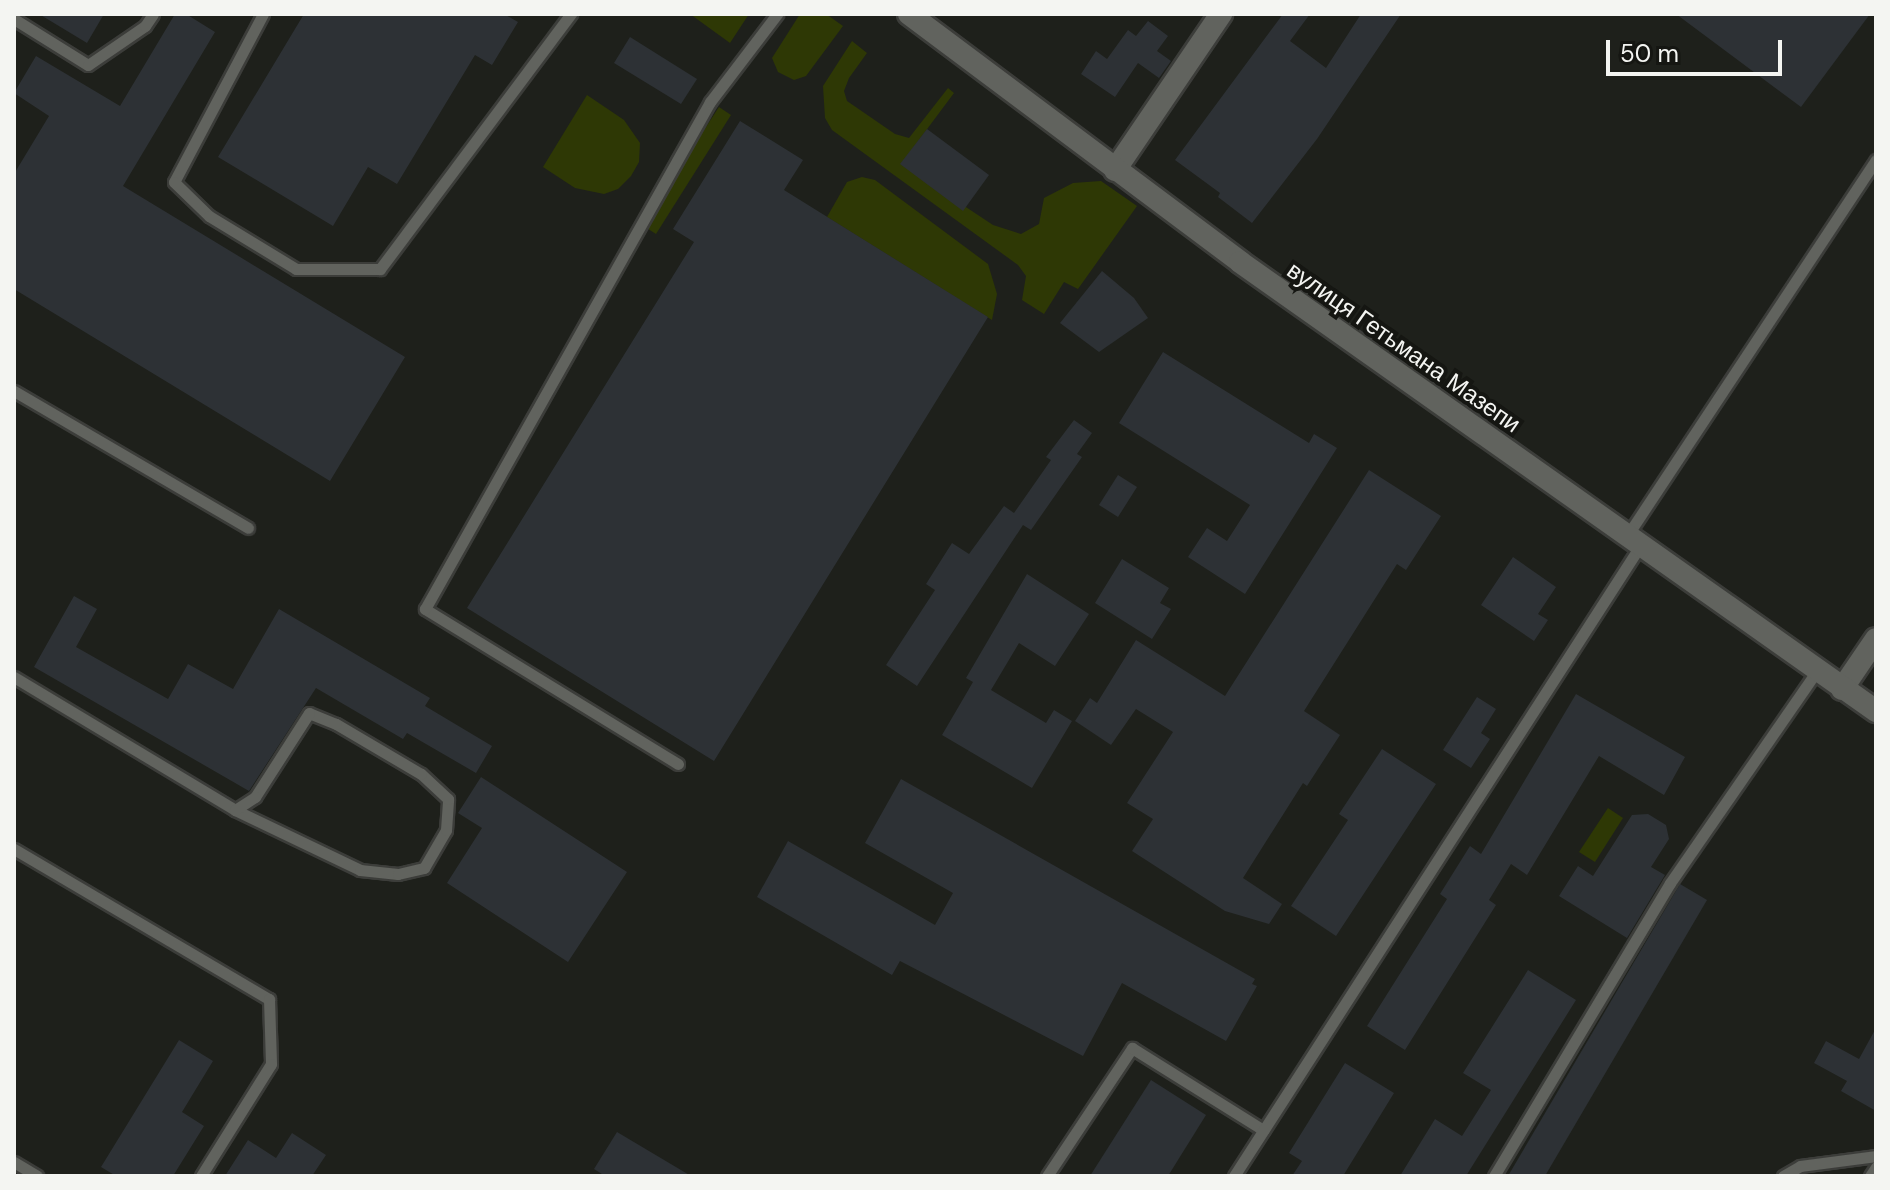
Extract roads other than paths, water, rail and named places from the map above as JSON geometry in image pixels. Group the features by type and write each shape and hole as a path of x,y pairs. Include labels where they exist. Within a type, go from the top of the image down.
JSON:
{"street":[{"name":"вулиця Гетьмана Мазепи","path":"909,14 1115,170 1634,542 1876,711"},
{"path":"1115,170 1221,14"},
{"path":"1842,689 1876,639"}],"lane":[{"path":"14,19 88,65 145,26 153,14"},
{"path":"263,14 174,182 209,216 296,269 380,269 571,14"},
{"path":"678,764 425,609 710,102 777,14"},
{"path":"1234,1176 1876,160"},
{"path":"14,391 248,528"},
{"path":"1494,1176 1670,883 1817,671"},
{"path":"14,677 235,810 360,870 398,874 424,868 446,830 448,799 421,774 336,724 309,713 255,797 235,810"},
{"path":"14,849 269,999 271,1064 201,1176"},
{"path":"1047,1176 1132,1048 1263,1130"},
{"path":"1783,1176 1800,1166 1876,1156"},
{"path":"14,1162 37,1176"},
{"path":"1870,1176 1876,1167"}]}
